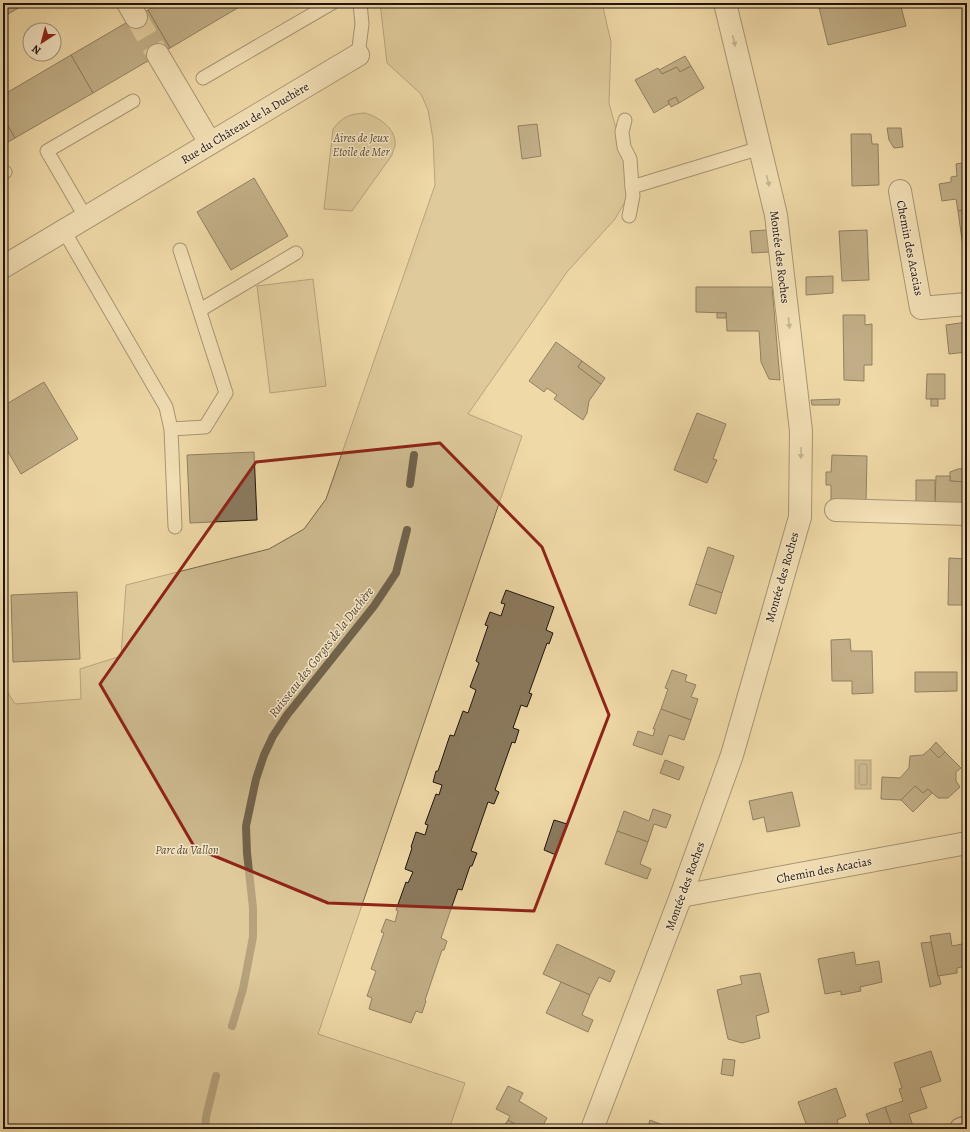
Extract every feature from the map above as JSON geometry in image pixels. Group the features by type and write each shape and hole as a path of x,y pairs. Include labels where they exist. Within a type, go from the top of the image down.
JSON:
{"street":[{"name":"Montée des Roches","path":"592,1129 681,896 732,755 800,517 801,431 776,215 725,3"},
{"path":"158,55 210,143"},
{"name":"Rue du Château de la Duchère","path":"3,267 358,55"},
{"name":"Chemin des Acacias","path":"900,191 922,308 967,304"},
{"path":"836,510 967,514"},
{"name":"Chemin des Acacias","path":"681,896 967,843"},
{"path":"961,1129 967,1127"}],"lane":[{"path":"203,78 332,3"},
{"name":"Rue du Château de la Duchère","path":"358,55 362,24 360,3"},
{"path":"86,218 47,151 133,101"},
{"path":"625,120 622,132 624,147 630,159 633,196 629,216"},
{"path":"632,187 760,148"},
{"path":"64,231 166,407 171,429 175,527"},
{"path":"171,429 205,427 226,393 180,250"},
{"path":"200,310 296,253"}],"highlighted area":[{"path":"440,443 542,547 609,715 534,911 328,903 195,848 100,684 256,462"}],"green space":[{"name":"Parc du Vallon","path":"380,3 602,3 611,42 609,103 630,179 629,195 615,219 567,272 468,414 522,436 318,1034 465,1083 449,1129 3,1129 3,685 15,704 81,699 80,669 121,656 126,585 269,549 304,529 326,499 435,185 433,139 428,110 421,94 387,63"},
{"name":"Aires de Jeux Etoile de Mer","path":"365,113 376,117 390,129 395,140 392,155 352,211 324,209 333,129 347,116"},
{"path":"313,279 326,386 270,393 257,286"}],"water":[{"path":"855,760 871,760 871,789 855,789"}],"building":[{"path":"3,3 27,3 3,17"},
{"path":"159,3 246,3 170,48 148,10"},
{"path":"818,3 900,3 906,26 828,45"},
{"path":"148,10 170,48 93,93 71,55"},
{"path":"71,55 93,93 15,138 3,117 3,95 59,62 62,62 62,60"},
{"path":"685,56 691,66 680,72 677,67 662,74 659,70"},
{"path":"691,66 704,88 679,103 676,97 668,101 669,104 654,113 635,80 658,68 662,74 677,67 680,72"},
{"path":"676,97 679,103 671,107 668,101"},
{"path":"3,117 15,138 3,145"},
{"path":"537,124 541,156 522,159 518,126"},
{"path":"887,128 901,128 903,147 894,148 889,140"},
{"path":"851,134 871,134 872,144 878,144 879,185 852,186"},
{"path":"967,162 967,210 958,211 956,199 942,201 939,184 951,182 951,177 957,176 956,164"},
{"path":"254,178 288,236 231,270 197,212"},
{"path":"967,210 967,247 963,247 958,211"},
{"path":"767,230 769,252 752,253 750,231"},
{"path":"867,230 869,280 842,281 839,231"},
{"path":"833,276 833,293 806,295 806,277"},
{"path":"696,287 772,287 780,380 769,379 761,362 759,331 727,331 726,313 696,312"},
{"path":"717,313 726,313 726,318 717,318"},
{"path":"843,315 865,315 865,325 872,324 872,365 864,365 864,381 844,380"},
{"path":"967,322 967,352 949,354 946,325"},
{"path":"556,342 582,361 578,367 601,384 589,401 587,413 583,420 554,399 557,395 547,388 544,392 529,381"},
{"path":"582,361 605,378 601,384 578,367"},
{"path":"927,374 945,374 945,399 926,399"},
{"path":"44,382 78,439 21,474 3,443 3,406"},
{"path":"840,399 839,405 812,405 811,400"},
{"path":"931,399 938,399 938,406 931,406"},
{"path":"697,413 726,424 713,459 717,460 707,483 674,470"},
{"path":"254,452 257,520 190,523 187,455"},
{"path":"832,455 867,456 866,503 831,502 831,485 826,485 826,472 831,472"},
{"path":"967,468 966,482 950,481 950,472"},
{"path":"967,468 967,506 935,505 936,476 950,476 950,481 966,482"},
{"path":"916,480 935,480 935,505 916,504"},
{"path":"708,547 734,556 722,593 696,584"},
{"path":"949,558 967,559 967,589 965,605 948,605"},
{"path":"696,584 722,593 716,614 689,605"},
{"path":"506,590 554,607 546,630 553,633 549,644 547,643 529,693 532,694 527,707 521,705 513,728 519,730 515,743 512,742 495,790 499,792 494,804 488,802 471,851 477,853 472,866 470,866 462,890 458,889 441,938 447,941 444,950 442,950 422,1013 416,1011 411,1023 369,1009 372,998 367,996 376,971 371,969 384,933 381,932 386,919 395,922 398,911 396,910 406,882 408,883 413,872 405,869 416,832 425,835 428,825 425,824 436,794 439,795 442,785 433,782 436,771 438,771 450,735 454,736 463,711 468,713 476,690 470,687 479,663 476,661 488,626 485,625 490,612 501,616 505,604 501,603"},
{"path":"77,592 80,659 13,662 11,595"},
{"path":"850,639 851,651 872,651 873,693 852,694 852,681 832,681 831,640"},
{"path":"672,670 687,675 685,681 696,685 691,697 698,699 691,720 661,709 668,689 665,688"},
{"path":"915,672 957,672 957,691 915,692"},
{"path":"661,709 691,720 684,740 669,735 662,755 633,745 638,731 653,736 655,729 653,729"},
{"path":"936,742 945,752 939,758 930,749"},
{"path":"930,749 939,758 945,752 961,768 956,772 956,781 960,787 948,798 938,798 928,789 923,793 915,786 901,800 881,799 882,777 900,778 909,768 910,756 923,755"},
{"path":"665,760 684,767 679,780 660,773"},
{"path":"915,786 923,793 928,789 932,793 913,812 901,800"},
{"path":"792,792 800,826 767,832 764,817 753,820 749,801"},
{"path":"653,809 671,815 666,828 654,824 648,842 617,831 624,811 649,821"},
{"path":"554,820 567,824 556,855 544,850"},
{"path":"617,831 648,842 640,864 651,869 647,879 605,864"},
{"path":"950,933 952,946 967,943 967,966 957,968 957,973 938,976 930,936"},
{"path":"931,942 941,984 930,987 921,943"},
{"path":"557,944 615,971 610,982 599,977 590,995 543,974"},
{"path":"854,952 856,965 879,961 882,982 860,987 861,991 841,995 841,991 825,994 818,959"},
{"path":"760,973 769,1012 756,1016 760,1038 742,1043 728,1039 717,990 742,984 740,976"},
{"path":"561,982 590,995 582,1015 593,1020 588,1032 546,1013"},
{"path":"931,1051 941,1081 920,1088 927,1108 909,1114 914,1129 893,1129 885,1107 903,1101 899,1089 902,1088 894,1063"},
{"path":"723,1059 735,1060 733,1076 721,1074"},
{"path":"508,1086 523,1093 519,1101 547,1118 541,1129 523,1129 508,1120 510,1116 496,1109"},
{"path":"836,1088 846,1116 837,1120 839,1126 831,1129 808,1129 798,1102"},
{"path":"885,1107 893,1129 872,1129 866,1114"},
{"path":"508,1120 523,1129 502,1129"},
{"path":"650,1120 670,1128 671,1124 683,1129 647,1129"}],"waterway":[{"name":"Ruisseau des Gorges de la Duchère","path":"410,484 414,455"},
{"name":"Ruisseau des Gorges de la Duchère","path":"232,1026 243,989 253,937 253,908 247,853 246,826 256,779 264,755 273,736 287,715 374,606 396,573 407,530"},
{"name":"Ruisseau des Gorges de la Duchère","path":"205,1129 206,1117 216,1076"}],"tunnel":[{"path":"136,17 158,55"}]}
